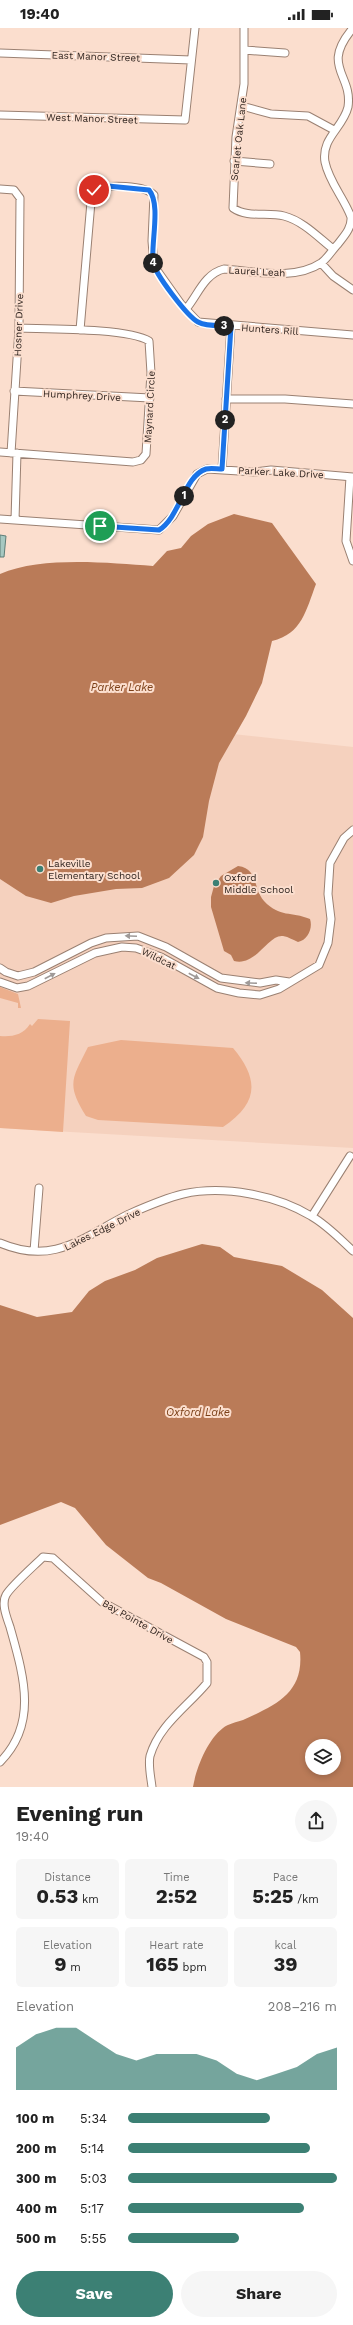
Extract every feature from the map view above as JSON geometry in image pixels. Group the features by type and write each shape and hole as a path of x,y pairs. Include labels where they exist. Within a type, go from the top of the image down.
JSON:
{"street":[{"path":"191,60 195,28"},
{"name":"Scarlet Oak Lane","path":"244,28 242,106 236,137 233,208 240,213 278,215 291,218 305,226 333,249"},
{"name":"Laurel Leah","path":"186,309 206,279 218,271 224,269 287,274 300,272 322,263 347,233 351,222 348,210 335,186 325,161 326,144 348,108 349,99 339,66 339,53 342,42 353,28"},
{"path":"244,50 285,53"},
{"name":"East Manor Street","path":"0,53 191,60"},
{"name":"West Manor Street","path":"0,115 185,120 191,60"},
{"path":"242,106 271,114 308,116 334,130"},
{"path":"234,162 270,164"},
{"name":"Hunters Rill","path":"80,330 91,202 94,190 99,187 108,186 149,190 154,196 152,241 154,266 186,309 198,322 231,326 353,335"},
{"name":"Hosner Drive","path":"0,189 14,190 20,198 19,328 14,392 15,520"},
{"path":"322,263 333,276 353,290"},
{"path":"222,469 231,326"},
{"name":"Maynard Circle","path":"0,452 106,461 141,460 146,454 151,373 149,341 139,336 80,330 19,328"},
{"name":"Humphrey Drive","path":"14,392 150,398"},
{"path":"226,399 284,399 353,404"},
{"name":"Parker Lake Drive","path":"0,519 159,530 173,516 197,474 207,469 255,472 271,470 352,477"},
{"path":"352,477 346,541 353,561"},
{"name":"Wildcat","path":"0,982 17,988 28,986 95,953 122,947 136,948 160,957 217,988 239,993 260,995 279,989 319,965 328,944 331,919 328,894 330,863 344,838 353,830"},
{"name":"Wildcat","path":"0,968 6,972 18,976 34,972 91,943 106,938 138,936 166,947 221,978 260,983 276,980 289,982"},
{"path":"25,974 28,986"},
{"path":"312,1216 350,1156"},
{"path":"34,1251 39,1188"},
{"name":"Lakes Edge Drive","path":"0,1243 16,1248 52,1252 69,1247 130,1214 183,1194 222,1191 263,1197 288,1204 312,1216 333,1232 353,1251"},
{"name":"Bay Pointe Drive","path":"0,1762 16,1741 22,1729 25,1711 22,1668 4,1608 6,1595 43,1557 53,1558 102,1602 204,1657 207,1662 207,1683 179,1711 158,1737 150,1757 152,1787"}],"shaded area":[{"name":"Oxford Middle School","path":"0,709 353,747 353,1148 0,1128"},
{"path":"0,987 18,994 21,1008 18,1008 18,1003 0,998"},
{"path":"38,1019 70,1021 63,1132 0,1128 0,1036 13,1036 21,1033 30,1024 32,1026"},
{"path":"121,1040 233,1048 248,1071 251,1081 249,1100 235,1118 223,1127 98,1120 86,1116 74,1089 75,1074 78,1067 88,1047"}],"water":[{"name":"Parker Lake","path":"234,514 272,523 316,584 302,620 290,633 282,638 272,641 262,683 246,716 219,763 209,801 203,837 194,855 169,878 142,888 116,889 74,896 51,903 26,896 0,879 0,574 17,568 55,563 96,562 153,566 167,551 181,548 191,536 208,524"},
{"path":"238,866 249,871 264,901 275,910 310,919 310,930 305,939 298,942 285,936 277,937 255,955 242,962 234,961 231,955 224,951 211,907 211,897 214,886 221,876"},
{"name":"Oxford Lake","path":"202,1244 220,1247 234,1257 282,1266 322,1290 353,1318 353,1787 193,1787 203,1755 217,1733 227,1725 243,1720 277,1703 292,1688 297,1678 300,1666 300,1652 296,1647 226,1619 161,1583 148,1578 106,1545 75,1508 61,1502 0,1525 0,1305 37,1317 72,1312 89,1291 105,1281 135,1270 157,1258"}],"building":[{"path":"0,535 6,536 4,557 0,557"}],"place":[{"name":"Lakeville Elementary School","path":"40,869"},
{"name":"Oxford Middle School","path":"216,883"}],"route":[{"path":"94,190 99,187 108,186 149,190 154,196 155,201 152,241 153,262 160,277 181,304 198,322 209,325 231,326 222,469 207,469 197,474 173,516 165,526 159,530 100,526"}]}
